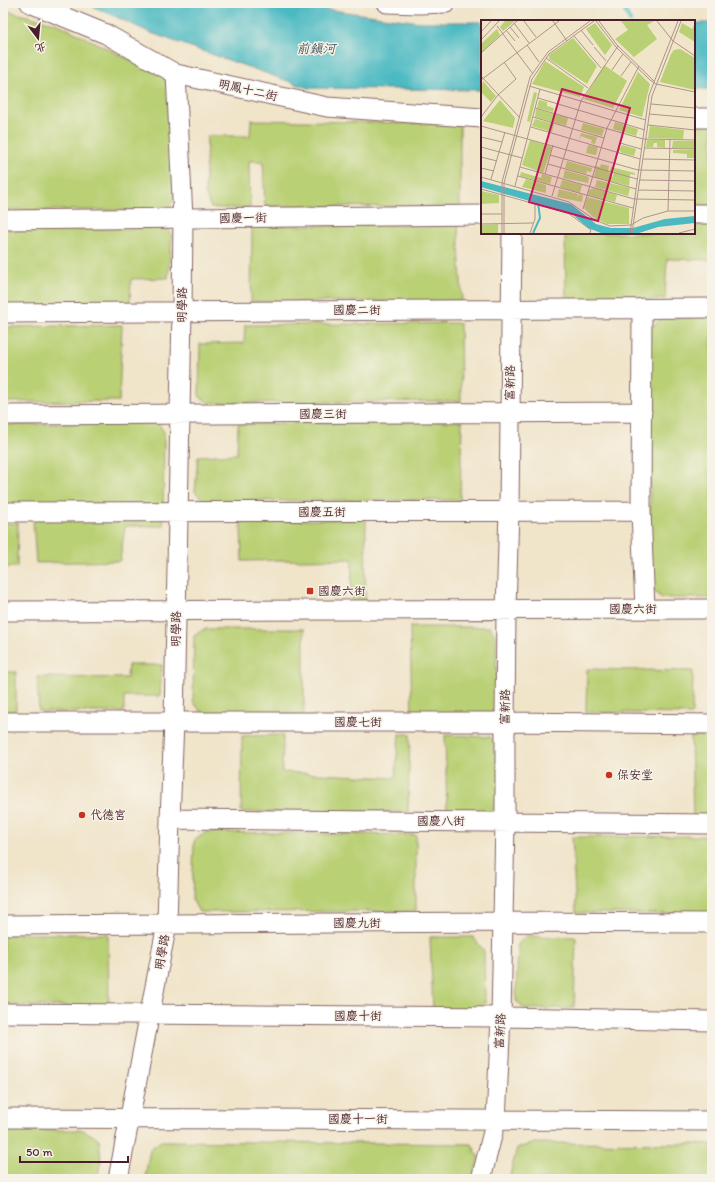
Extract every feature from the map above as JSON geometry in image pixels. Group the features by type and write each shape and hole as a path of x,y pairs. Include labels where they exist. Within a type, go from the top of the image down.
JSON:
{"street":[{"name":"明鳳十二街","path":"30,3 106,34 176,74 327,107 481,118"},
{"path":"387,3 446,3"},
{"name":"明學路","path":"118,1179 167,924 174,722 183,218 176,74"},
{"path":"695,118 712,118"},
{"path":"695,214 712,214"},
{"name":"國慶一街","path":"3,220 481,215"},
{"name":"富新路","path":"481,1179 496,1120 501,1017 505,822 506,610 509,511 512,234"},
{"path":"642,308 641,511 645,609"},
{"name":"國慶二街","path":"3,313 712,308"},
{"name":"國慶三街","path":"3,415 642,412"},
{"name":"國慶五街","path":"3,512 641,511"},
{"name":"國慶六街","path":"3,611 712,609"},
{"name":"國慶七街","path":"3,722 505,722 712,724"},
{"name":"國慶八街","path":"170,820 712,824"},
{"name":"國慶九街","path":"3,925 502,922 712,923"},
{"name":"國慶十街","path":"3,1013 501,1017 712,1021"},
{"name":"國慶十一街","path":"3,1118 712,1121"}],"green space":[{"path":"3,10 58,24 160,75 170,84 175,200 167,208 151,210 3,210"},
{"path":"251,120 460,124 460,207 265,206 263,161 249,161 250,208 211,208 205,193 207,136 250,136"},
{"path":"695,124 712,124 712,206 695,206"},
{"path":"458,224 462,301 251,302 252,226"},
{"path":"695,224 712,224 712,260 667,259 665,299 566,304 565,234 695,234"},
{"path":"167,228 172,237 168,278 131,279 130,306 3,308 3,230"},
{"path":"662,317 712,317 712,598 662,598 650,589 650,329"},
{"path":"460,323 461,401 209,403 199,396 200,344 244,343 245,325"},
{"path":"122,325 119,401 3,402 3,327"},
{"path":"462,421 460,500 204,501 195,492 198,456 237,454 238,424"},
{"path":"157,422 164,432 163,526 125,526 120,561 36,563 32,504 3,506 3,425"},
{"path":"366,519 365,600 351,600 352,559 242,561 241,522"},
{"path":"3,523 18,523 17,567 3,567"},
{"path":"410,627 490,627 496,637 497,707 491,713 412,715"},
{"path":"204,629 304,629 304,715 203,714 193,702 194,636"},
{"path":"128,665 162,665 160,696 124,696 124,712 39,712 37,677 127,678"},
{"path":"587,669 693,671 692,714 586,712"},
{"path":"3,672 16,672 16,711 3,711"},
{"path":"399,734 410,734 408,812 241,812 242,736 283,735 282,772 395,778"},
{"path":"445,735 490,737 499,745 500,804 489,812 447,811"},
{"path":"691,736 712,736 712,818 693,818"},
{"path":"206,832 416,835 416,911 199,912 192,899 194,841"},
{"path":"712,836 712,914 576,913 572,837"},
{"path":"3,934 108,934 109,1007 3,1005"},
{"path":"526,936 576,937 574,1008 526,1009 516,1001 518,944"},
{"path":"430,937 473,937 484,951 485,1003 474,1011 433,1012"},
{"path":"3,1130 83,1130 99,1139 101,1161 97,1179 3,1179"},
{"path":"161,1141 472,1144 479,1158 473,1179 145,1179 150,1149"},
{"path":"536,1143 712,1144 712,1179 509,1179 517,1148"}],"water":[{"name":"前鎮河","path":"86,3 280,3 420,22 481,22 481,90 308,88 151,33"},
{"path":"695,23 712,23 712,89 695,89"}],"waterway":[{"path":"621,3 630,20"}],"place":[{"name":"國慶六街","path":"310,591"},
{"name":"保安堂","path":"609,775"},
{"name":"代德宮","path":"82,815"}]}
